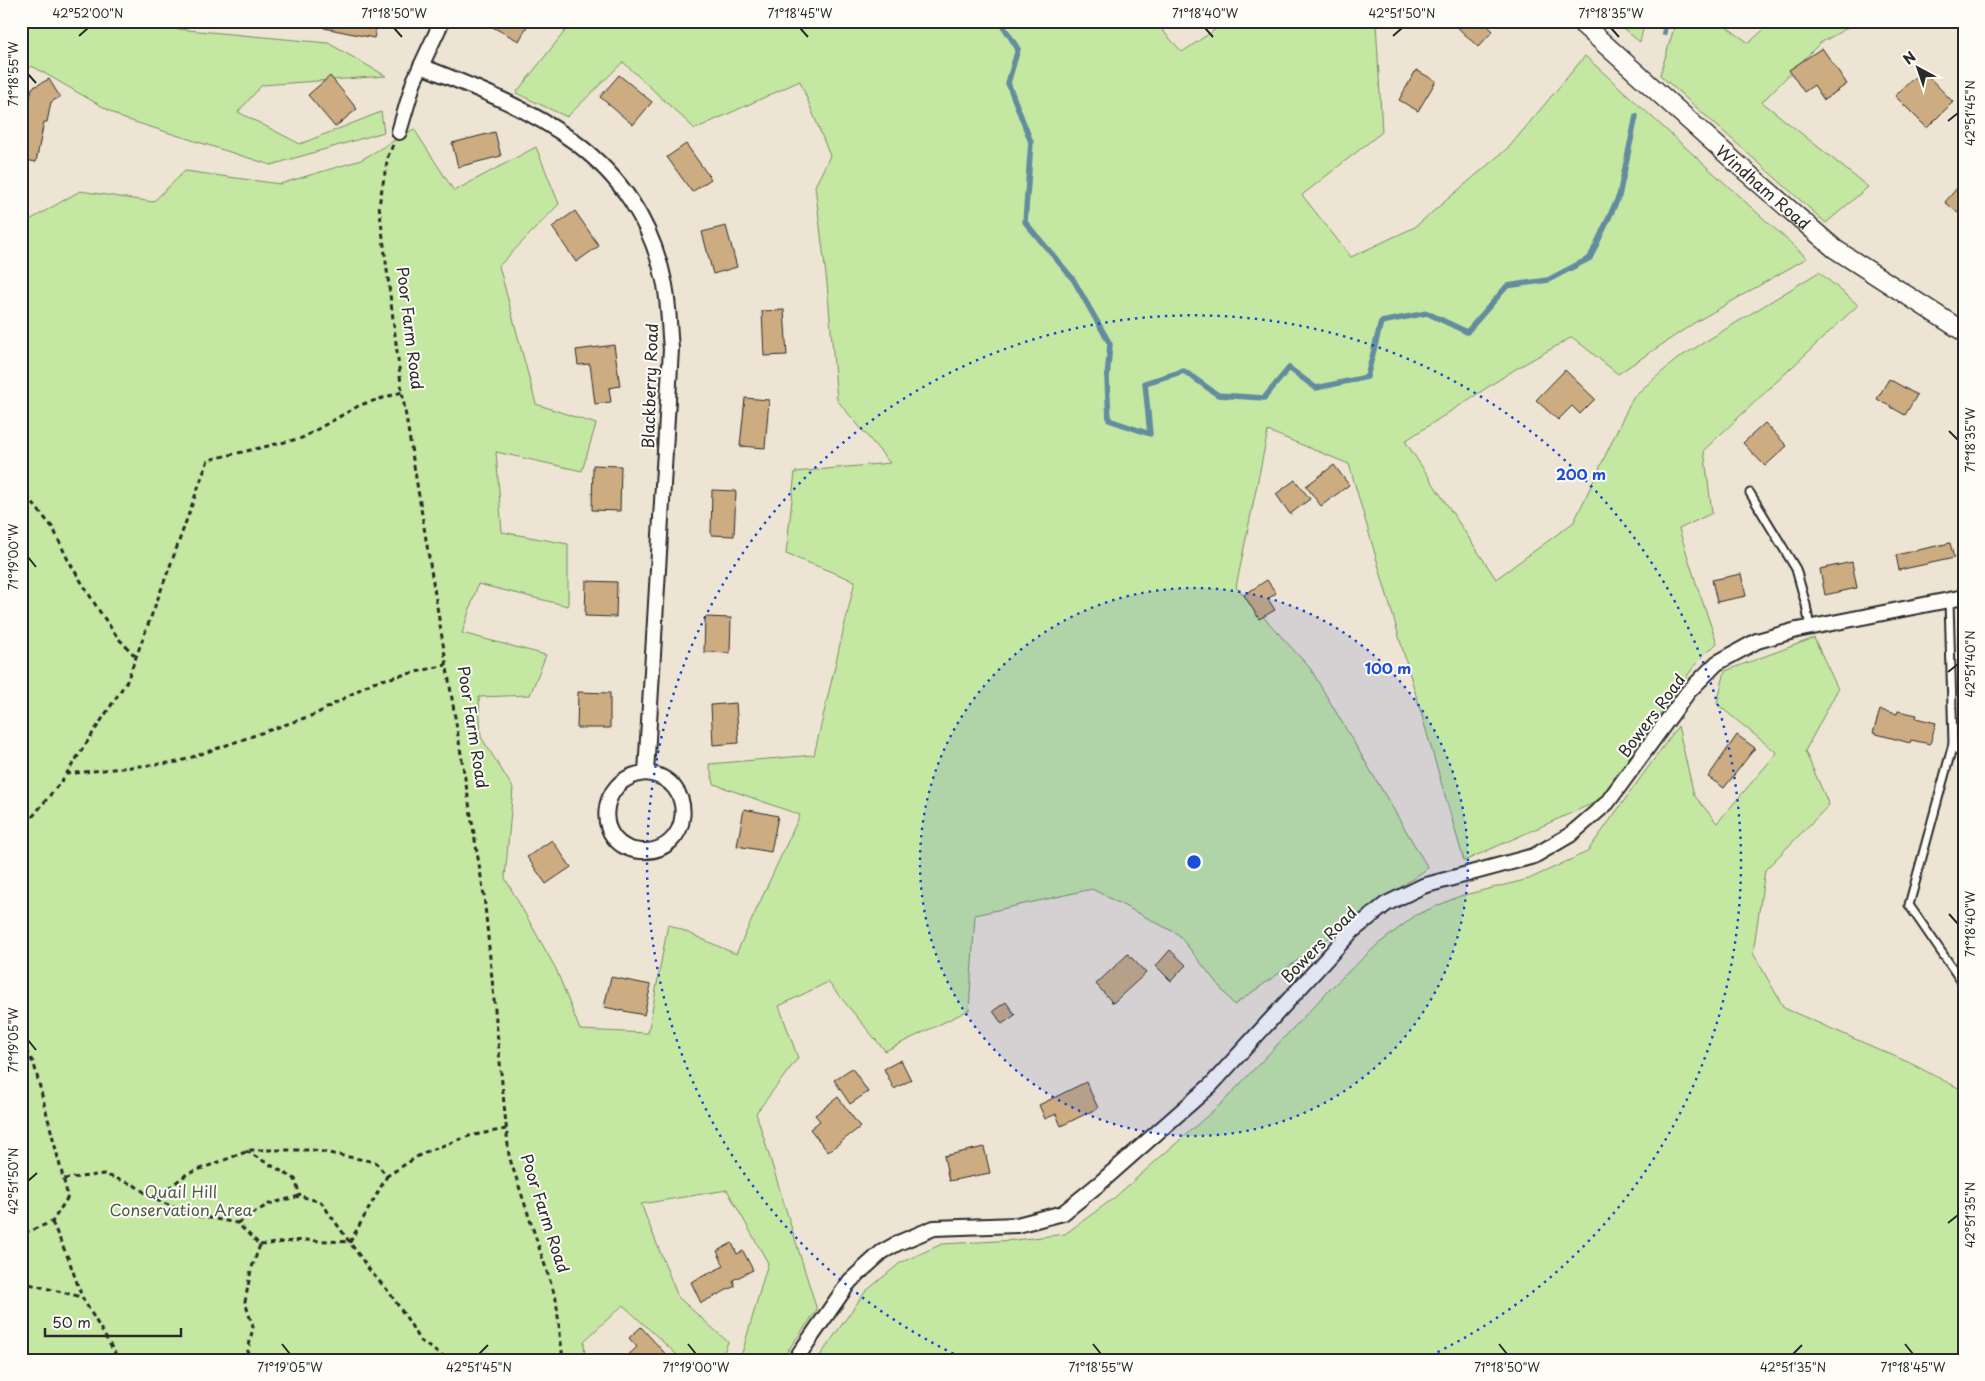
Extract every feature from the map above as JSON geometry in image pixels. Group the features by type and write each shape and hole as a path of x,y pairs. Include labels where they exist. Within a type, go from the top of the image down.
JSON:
{"street":[{"path":"398,132 407,99 442,21"},
{"name":"Windham Road","path":"1579,21 1744,170 1836,249 1964,332"},
{"name":"Blackberry Road","path":"421,66 485,91 566,134 588,151 607,169 634,206 643,222 659,264 668,304 671,349 646,773"},
{"name":"Bowers Road","path":"795,1360 850,1281 882,1252 898,1243 934,1228 1017,1225 1063,1213 1100,1183 1211,1085 1312,973 1358,926 1386,904 1423,886 1534,856 1570,835 1607,804 1688,692 1717,663 1757,641 1810,628 1964,597"},
{"path":"646,773 665,779 675,788 681,800 683,813 680,826 673,838 663,846 643,851 630,848 614,836 607,824 606,811 608,798 620,782 632,775 646,773"}],"lane":[{"path":"1750,493 1796,569 1810,628"},
{"path":"1950,600 1953,744 1909,905 1964,985"},
{"path":"1953,744 1964,758"}],"path":[{"name":"Poor Farm Road","path":"398,132 388,156 379,205 402,392 484,895 509,1156 556,1299 563,1360"},
{"path":"21,830 66,774 127,681 208,460 302,438 360,405 402,392"},
{"path":"21,489 53,528 68,560 98,610 118,638 136,657"},
{"path":"66,774 178,762 316,714 374,682 446,665"},
{"path":"21,1042 34,1064 68,1197 52,1222 21,1234"},
{"path":"350,1242 387,1176 423,1153 469,1136 506,1129"},
{"path":"154,1199 187,1174 246,1151 314,1150 375,1162 387,1176"},
{"path":"246,1151 295,1179 300,1196"},
{"path":"64,1179 104,1174 134,1185 154,1199 193,1216 236,1223 260,1245 302,1240 350,1242"},
{"path":"236,1223 268,1204 300,1196 321,1202 371,1272 389,1292 419,1340 448,1360"},
{"path":"52,1222 69,1260 82,1297 119,1360"},
{"path":"246,1360 253,1327 245,1302 251,1270 260,1245"},
{"path":"21,1282 82,1297"},
{"path":"21,1351 33,1360"}],"green space":[{"path":"21,21 155,21 156,27 328,43 386,76 262,85 238,112 300,144 381,112 384,132 271,165 122,118 32,66 21,78"},
{"name":"Quail Hill Conservation Area","path":"573,21 1154,21 1182,52 1228,21 1376,21 1382,132 1302,195 1351,257 1415,227 1510,146 1585,56 1807,258 1694,323 1618,374 1572,337 1514,370 1405,441 1496,579 1574,522 1633,397 1677,359 1819,272 1858,305 1704,450 1712,513 1679,529 1717,643 1695,665 1598,801 1464,861 1349,464 1268,431 1236,587 1310,668 1428,868 1234,1005 1178,934 1092,889 975,915 969,1010 885,1051 828,982 779,1006 798,1058 756,1113 817,1310 781,1360 740,1360 768,1263 727,1190 641,1204 678,1297 728,1342 721,1360 672,1360 676,1354 623,1305 584,1341 585,1360 21,1360 21,225 80,191 153,202 185,171 280,184 361,160 414,129 454,191 536,147 559,204 499,266 536,404 596,424 582,471 496,452 502,532 568,544 568,606 478,584 462,633 546,655 530,695 479,697 481,737 513,788 505,878 556,969 580,1030 648,1033 668,924 736,954 800,815 714,784 709,764 814,755 855,581 786,554 795,472 890,463 837,400 827,283 815,186 830,156 800,81 695,129 623,62 567,117 516,93"},
{"path":"1614,21 1645,21 1640,42"},
{"path":"1676,21 1718,21 1749,43 1773,21 1860,21 1820,43 1762,102 1868,187 1826,223 1660,75"},
{"path":"1814,638 1838,689 1805,751 1829,805 1765,870 1753,953 1784,1008 1910,1063 1964,1091 1964,1360 817,1360 865,1292 900,1263 942,1244 1016,1240 1065,1234 1114,1198 1223,1102 1331,988 1377,945 1416,915 1460,896 1529,879 1587,852 1678,726 1694,795 1717,823 1777,753 1717,704 1725,671"}],"building":[{"path":"325,21 378,21 374,38 324,28"},
{"path":"481,21 530,21 519,41"},
{"path":"1451,21 1483,21 1493,31 1478,47"},
{"path":"1822,48 1847,84 1824,100 1814,85 1804,92 1789,70"},
{"path":"1416,70 1436,81 1418,111 1399,100"},
{"path":"1922,70 1953,102 1927,128 1895,96"},
{"path":"619,75 652,102 633,125 600,97"},
{"path":"330,76 357,109 335,127 308,95"},
{"path":"49,79 60,97 51,102 47,122 44,122 36,162 21,159 21,128 24,128 32,88"},
{"path":"495,132 501,156 458,167 452,143"},
{"path":"686,144 711,179 692,192 667,157"},
{"path":"1964,180 1964,218 1945,202"},
{"path":"575,211 599,246 576,262 552,227"},
{"path":"726,226 737,267 713,274 702,232"},
{"path":"784,310 787,355 764,356 762,311"},
{"path":"614,345 620,386 609,388 611,402 595,404 590,364 578,365 576,350"},
{"path":"1565,370 1595,399 1580,414 1572,406 1558,420 1536,400"},
{"path":"1889,379 1917,395 1905,415 1877,399"},
{"path":"745,398 769,400 765,448 740,446"},
{"path":"1765,423 1787,446 1765,466 1743,443"},
{"path":"593,465 621,466 620,511 592,510"},
{"path":"1334,465 1349,485 1321,506 1306,486"},
{"path":"1295,480 1310,499 1290,514 1276,494"},
{"path":"712,490 736,491 734,536 711,535"},
{"path":"1950,543 1954,558 1899,570 1896,555"},
{"path":"1852,562 1857,588 1825,595 1820,569"},
{"path":"1741,574 1746,596 1717,602 1712,580"},
{"path":"1267,580 1276,593 1268,599 1275,610 1259,619 1244,595"},
{"path":"586,581 617,582 616,617 585,616"},
{"path":"705,617 731,618 730,653 704,652"},
{"path":"578,692 610,693 610,728 577,728"},
{"path":"736,703 739,743 713,745 711,705"},
{"path":"1880,710 1897,714 1898,711 1917,715 1916,718 1936,723 1930,744 1911,740 1910,743 1873,733"},
{"path":"1737,735 1755,748 1724,788 1708,777"},
{"path":"744,809 778,816 771,852 737,846"},
{"path":"552,840 571,867 546,884 527,857"},
{"path":"1170,950 1186,965 1171,981 1156,966"},
{"path":"1128,954 1146,973 1113,1003 1096,984"},
{"path":"611,977 651,985 644,1015 604,1007"},
{"path":"1006,1002 1015,1015 1002,1024 993,1011"},
{"path":"901,1060 911,1080 894,1089 884,1069"},
{"path":"852,1068 868,1092 850,1104 834,1080"},
{"path":"1086,1082 1098,1108 1061,1126 1056,1114 1045,1119 1039,1105"},
{"path":"838,1097 860,1127 828,1152 810,1129 820,1121 815,1115"},
{"path":"984,1147 990,1173 949,1181 944,1156"},
{"path":"732,1243 737,1254 743,1251 753,1270 733,1280 735,1286 701,1303 691,1282 724,1266 717,1251"},
{"path":"641,1327 671,1360 623,1360 637,1347 629,1338"}],"waterway":[{"path":"1000,21 1018,49 1008,83 1031,142 1025,222 1073,279 1110,344 1107,378 1109,420 1150,434 1145,383 1184,371 1218,395 1264,398 1289,368 1316,388 1367,377 1381,322 1427,313 1467,332 1507,286 1548,280 1590,258 1619,196 1636,116"},
{"path":"1664,33 1666,21"}]}
